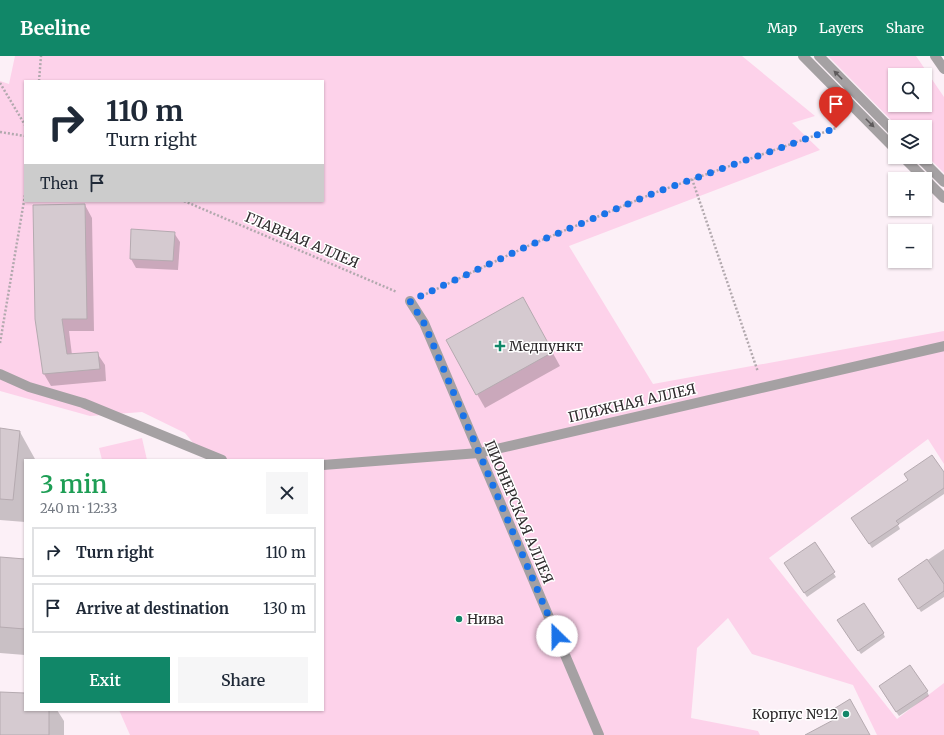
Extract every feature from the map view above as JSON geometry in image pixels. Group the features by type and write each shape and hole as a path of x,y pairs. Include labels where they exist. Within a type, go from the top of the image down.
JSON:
{"street":[{"path":"803,56 888,142"},
{"path":"819,56 888,126"},
{"path":"935,56 944,69"},
{"path":"910,164 944,198"},
{"path":"926,164 944,182"},
{"name":"ПИОНЕРСКАЯ АЛЛЕЯ","path":"410,301 424,323 600,735"},
{"name":"ПЛЯЖНАЯ АЛЛЕЯ","path":"324,465 479,453 944,346"},
{"path":"0,374 29,387 83,403 220,459"}],"path":[{"path":"39,80 41,56"},
{"path":"0,83 24,123"},
{"path":"410,301 530,245 654,193 836,128"},
{"path":"0,132 24,136"},
{"path":"692,179 763,388"},
{"path":"0,343 24,201"},
{"name":"ГЛАВНАЯ АЛЛЕЯ","path":"186,202 393,290 410,301"}],"shaded area":[{"path":"15,56 742,56 815,116 792,123 820,150 569,246 653,384 944,331 944,464 928,439 769,558 897,719 944,683 944,735 877,735 853,685 752,654 728,618 697,648 691,718 758,731 760,735 130,735 119,711 324,711 324,459 206,459 185,433 142,412 90,416 0,391 0,81 9,84"},
{"path":"828,56 916,56 924,68 888,68 888,112 932,112 932,79 944,97 944,173 932,161 932,120 891,120"},
{"path":"142,438 147,459 102,459 99,448"}],"building":[{"path":"85,204 87,319 62,319 67,354 98,352 100,369 43,374 35,319 33,205"},
{"path":"131,229 175,232 173,261 130,259"},
{"name":"Медпункт","path":"523,297 553,352 476,395 446,340"},
{"path":"0,428 20,431 13,500 0,499"},
{"path":"932,455 944,472 944,488 896,521 899,524 869,544 851,518 908,480 904,474"},
{"path":"815,542 835,572 804,593 784,563"},
{"path":"0,557 24,559 24,629 0,627"},
{"path":"927,559 944,584 944,591 918,609 898,579"},
{"path":"864,603 884,633 858,651 837,620"},
{"path":"910,665 928,691 896,712 879,686"},
{"path":"0,692 24,693 24,711 49,711 49,735 0,735"},
{"name":"Корпус №12","path":"850,699 870,735 805,735 837,718 832,710"}],"place":[{"name":"Медпункт","path":"500,346"},
{"name":"Нива","path":"459,619"},
{"name":"Корпус №12","path":"846,714"}],"route":[{"path":"557,636 424,323 410,301 530,245 654,193 836,128"}]}
